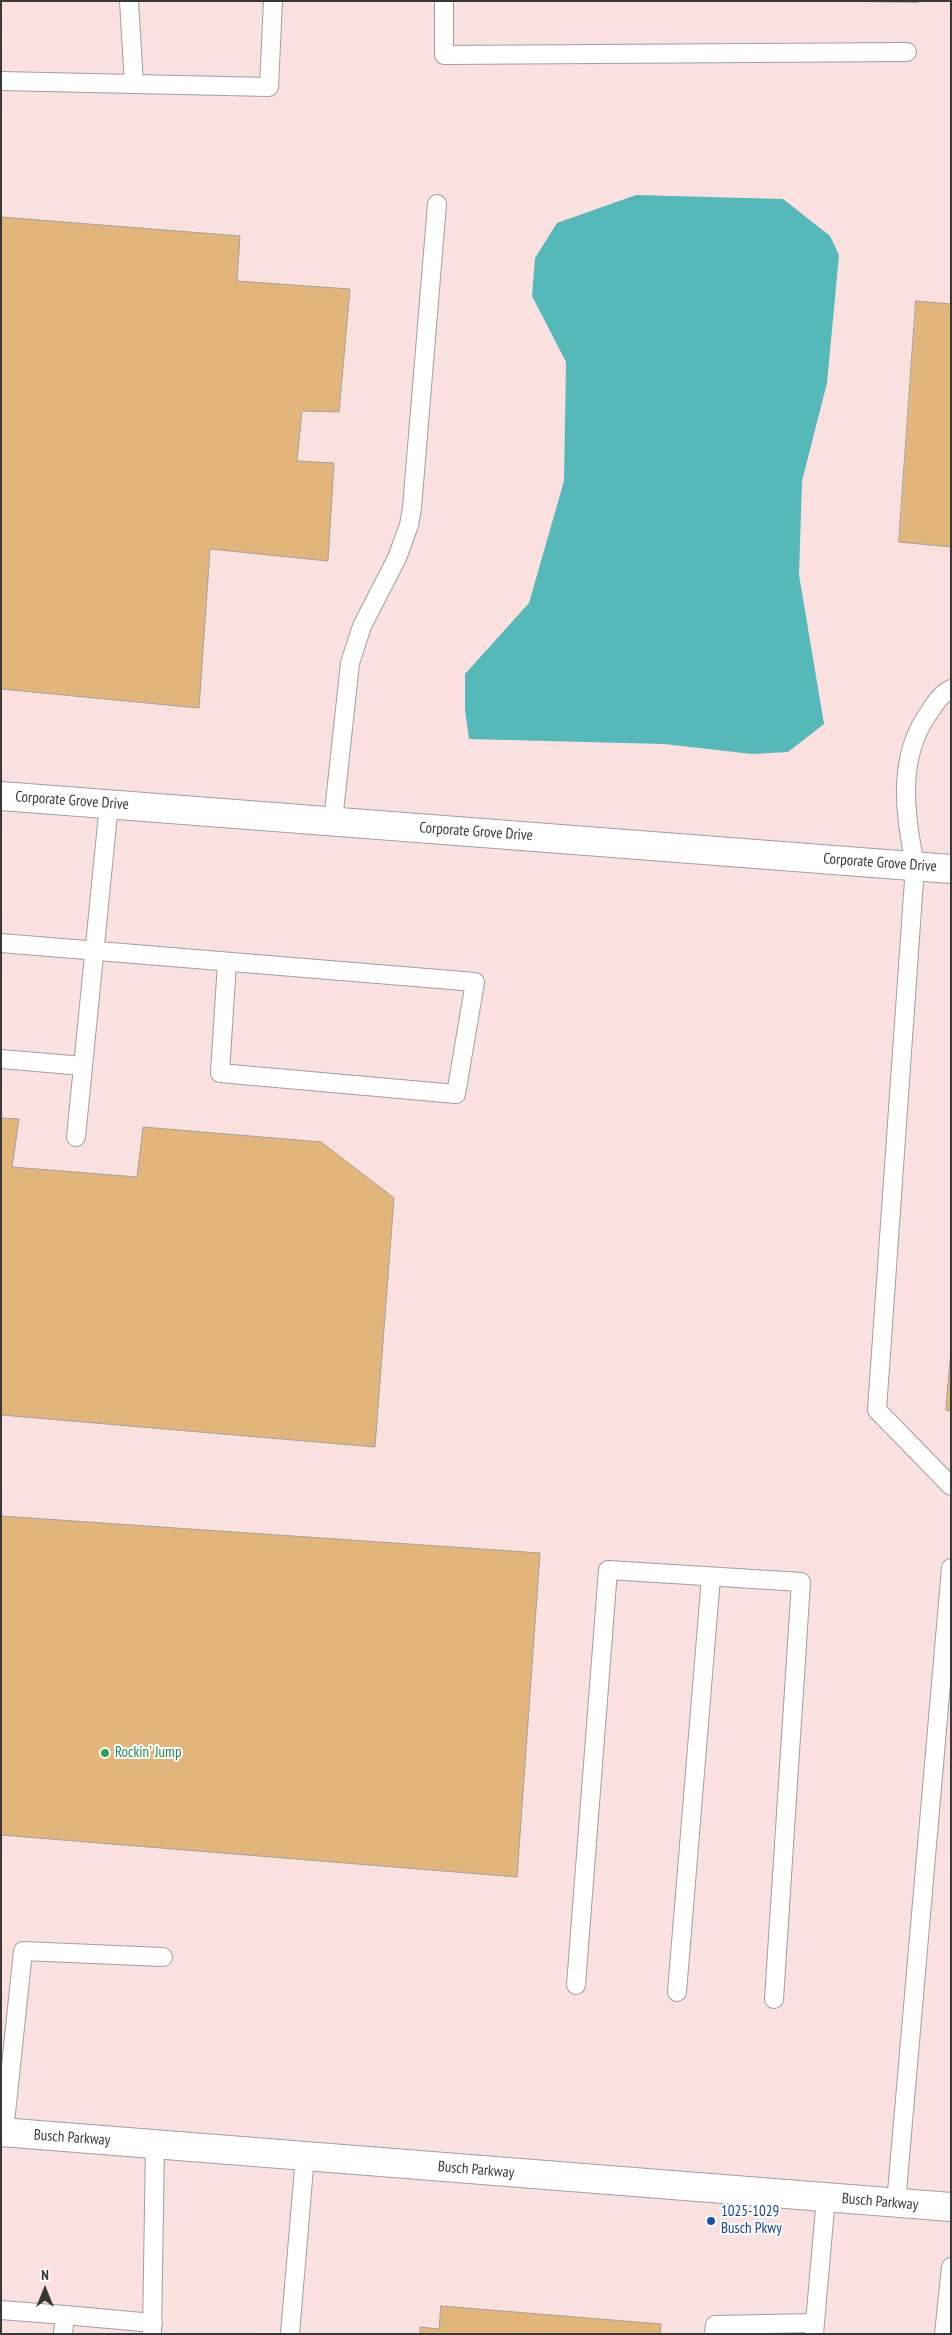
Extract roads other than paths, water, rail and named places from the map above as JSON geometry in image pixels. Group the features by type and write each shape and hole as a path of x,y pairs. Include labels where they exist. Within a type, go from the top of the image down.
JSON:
{"street":[{"name":"Corporate Grove Drive","path":"1,796 951,868"},
{"name":"Busch Parkway","path":"3,2132 951,2207"}],"lane":[{"path":"129,1 134,84"},
{"path":"1,81 269,86 272,1"},
{"path":"444,1 444,55 907,52"},
{"path":"334,821 350,663 362,626 397,558 409,525 412,508 437,204"},
{"path":"951,689 944,692 917,728 907,764 905,814 915,866 877,1410 951,1486"},
{"path":"76,1137 108,804"},
{"path":"1,943 475,982 456,1094 220,1072 227,962"},
{"path":"1,1059 83,1066"},
{"path":"896,2203 951,1568"},
{"path":"576,1985 608,1570 801,1582 774,1999"},
{"path":"677,1992 712,1577"},
{"path":"3,2132 23,1950 163,1957"},
{"path":"1,2310 65,2315 152,2328 155,2144"},
{"path":"290,2334 305,2156"},
{"path":"714,2334 715,2325 815,2328 826,2198"},
{"path":"944,2334 951,2267"},
{"path":"63,2334 65,2315"}],"water":[{"path":"636,195 783,199 830,236 839,255 827,383 802,481 799,575 824,724 788,752 752,754 664,744 469,739 465,710 465,674 529,603 564,481 566,362 532,296 535,258 557,223"}],"place":[{"name":"Rockin' Jump","path":"105,1753"},
{"name":"1025-1029 Busch Pkwy","path":"711,2221"}]}
